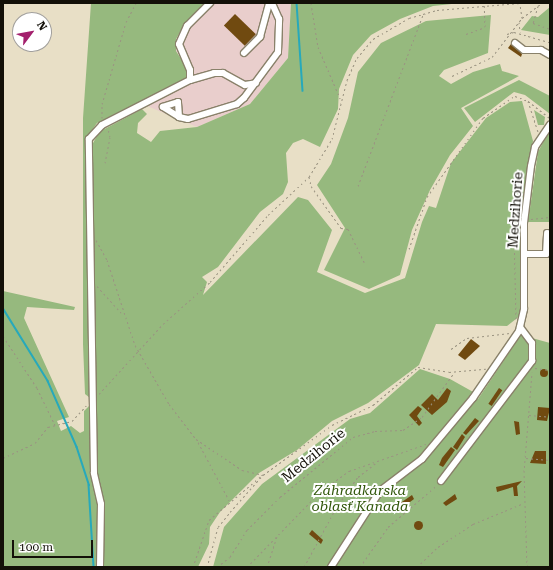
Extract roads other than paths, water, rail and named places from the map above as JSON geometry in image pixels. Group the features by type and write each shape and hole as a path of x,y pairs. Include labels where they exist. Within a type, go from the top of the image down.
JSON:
{"street":[{"path":"190,80 190,70 179,44 187,26 210,3"},
{"path":"244,53 260,37 269,3"},
{"path":"179,117 188,118 237,104 256,83 276,57 279,46 279,19 272,3"},
{"path":"515,43 524,50 541,50 550,55"},
{"path":"100,567 87,146 93,133 104,124 190,80 214,73 223,73 245,85 256,83"},
{"name":"Medzihorie","path":"520,329 524,222 531,166 540,138 550,125"},
{"path":"524,254 546,254 547,233"},
{"path":"331,567 380,490 422,460 492,369 520,329 532,343 532,365 441,481"}],"waterway":[{"path":"297,3 303,91"},
{"path":"3,308 48,381 77,447 89,485 94,567"}],"park label":[{"name":"Záhradkárska oblasť Kanada","path":"360,498"}]}
